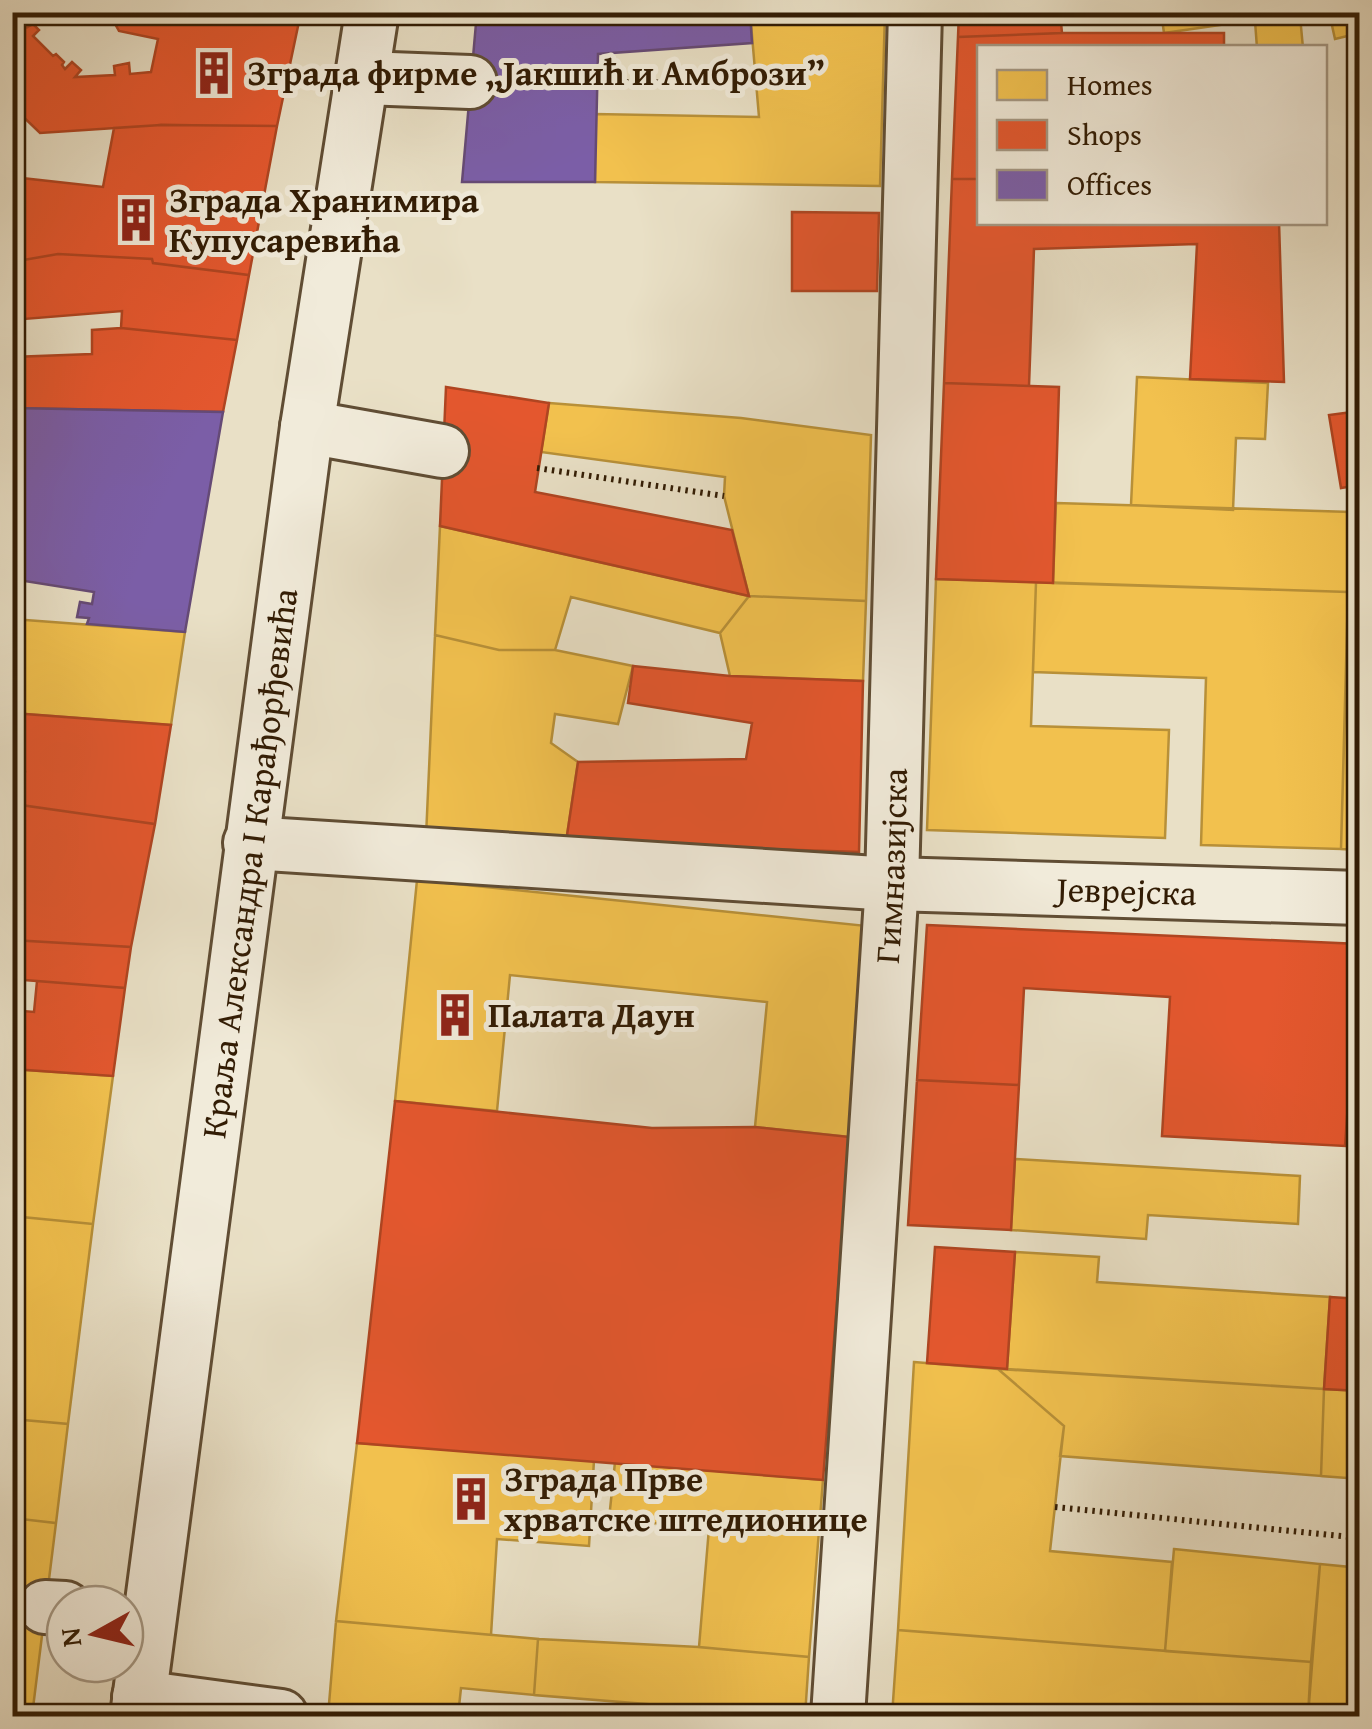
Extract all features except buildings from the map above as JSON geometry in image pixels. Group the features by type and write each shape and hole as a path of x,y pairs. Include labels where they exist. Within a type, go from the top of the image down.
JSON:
{"street":[{"name":"Краља Александра I Карађорђевића","path":"142,1584 307,427 372,12"},
{"name":"Гимназијска","path":"838,1716 892,884 915,12"},
{"path":"364,78 470,82"},
{"path":"307,427 442,451"},
{"name":"Јеврејска","path":"250,843 892,884 1360,898"},
{"path":"138,1707 281,1716"}],"path":[{"path":"596,82 756,83"},
{"path":"538,468 724,496"},
{"path":"1054,1507 1360,1538"}],"place":[{"name":"Зграда фирме „Јакшић и Амбрози”","path":"214,73"},
{"name":"Зграда Хранимира Купусаревића","path":"136,220"},
{"name":"Палата Даун","path":"455,1015"},
{"name":"Зграда Прве хрватске штедионице","path":"471,1499"}]}
